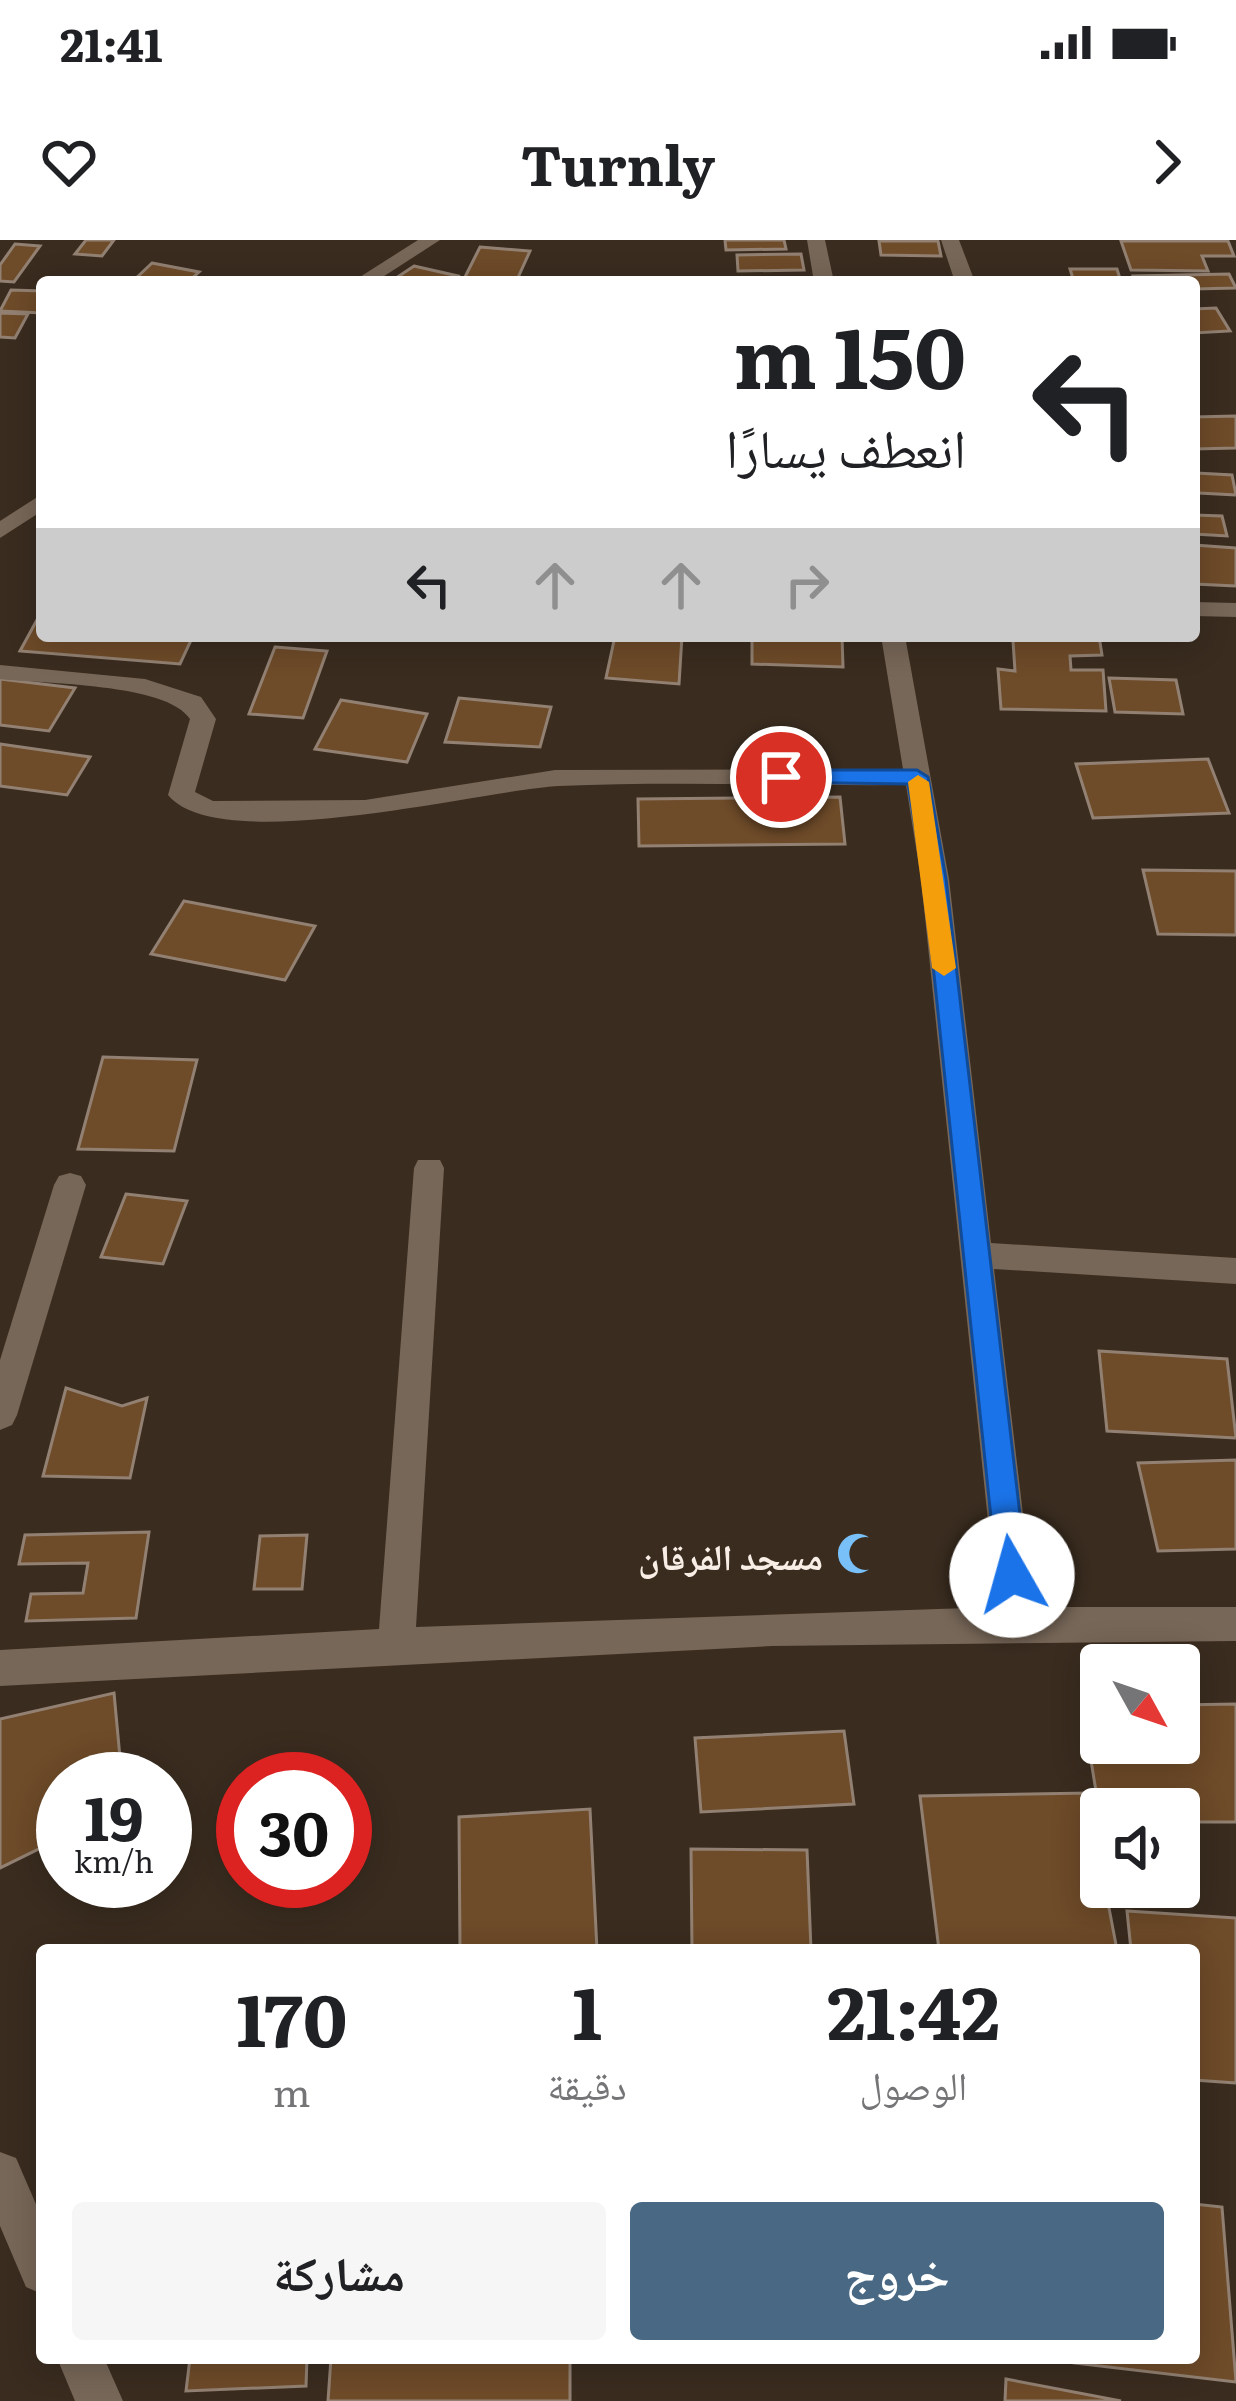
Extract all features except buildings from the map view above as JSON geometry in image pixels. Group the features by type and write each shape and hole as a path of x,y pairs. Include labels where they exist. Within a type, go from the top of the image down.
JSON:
{"street":[{"path":"372,276 431,240"},
{"path":"816,240 823,276"},
{"path":"950,240 962,276"},
{"path":"0,531 36,505"},
{"path":"1200,609 1236,610"},
{"path":"894,642 935,879 1017,1621"},
{"path":"0,672 146,686 192,702 202,719 182,796 208,810 365,808 555,778 917,777"},
{"path":"396,1646 429,1168"},
{"path":"0,1415 70,1185"},
{"path":"974,1255 1236,1271"},
{"path":"0,1668 396,1646 1017,1621 1236,1624"},
{"path":"0,2174 36,2256"},
{"path":"83,2364 99,2401"}],"slow traffic":[{"path":"918,782 944,968"}],"place":[{"name":"مسجد الفرقان","path":"857,1554"}],"route":[{"path":"781,777 917,777 935,879 1012,1575"}]}
